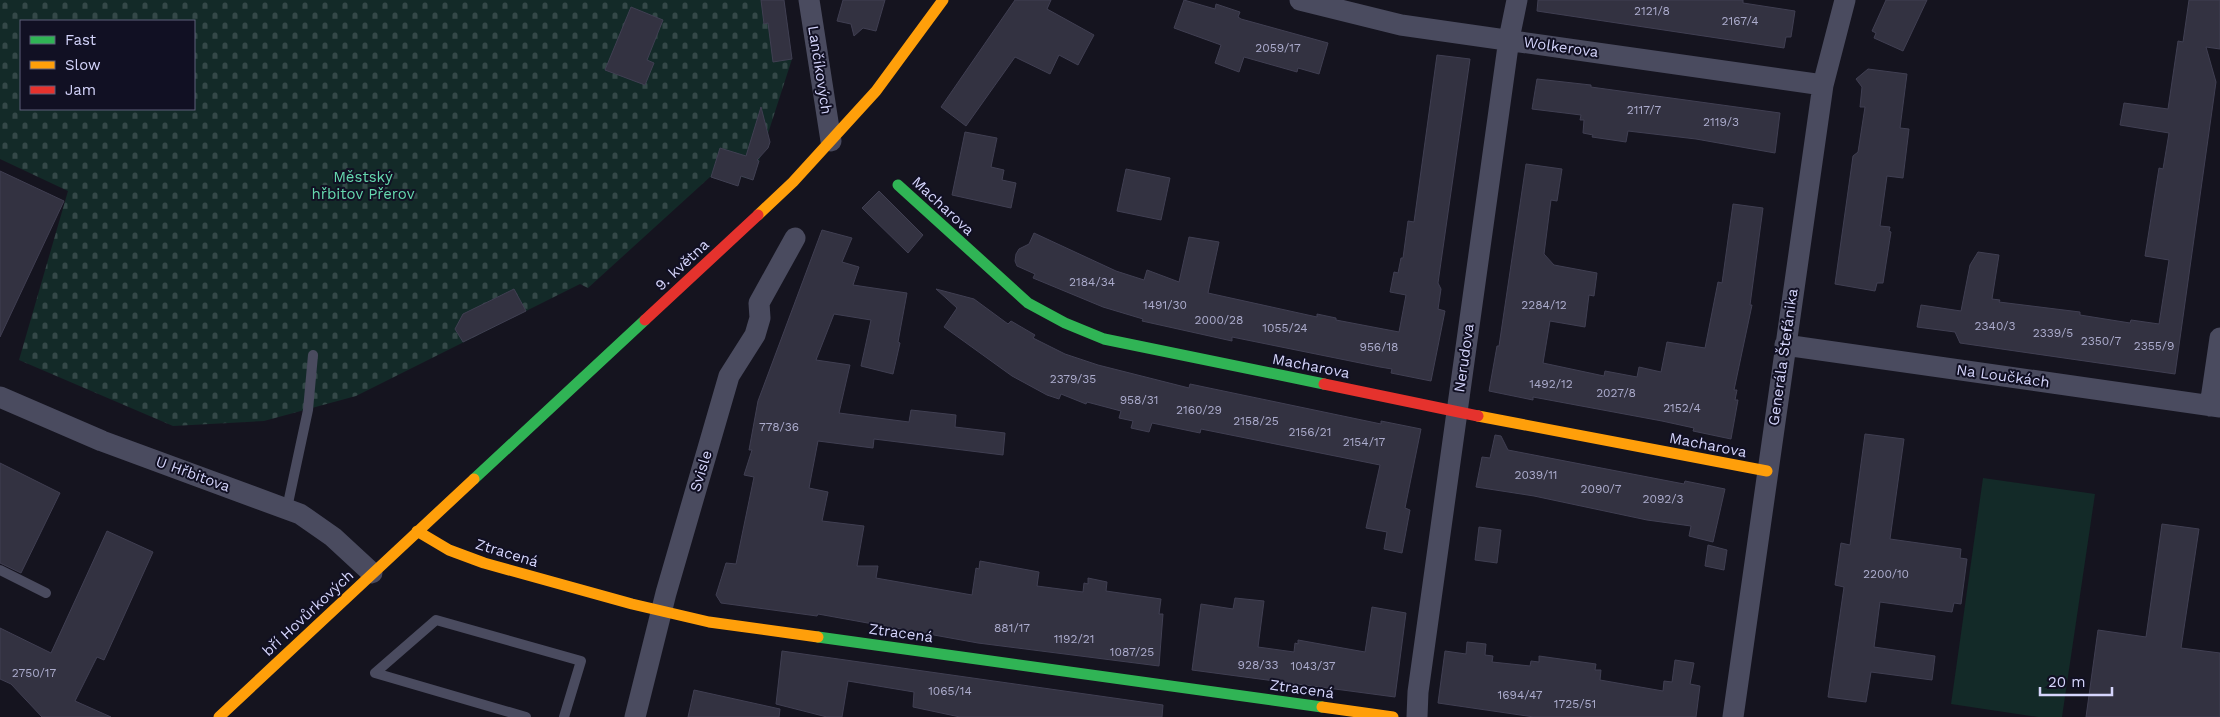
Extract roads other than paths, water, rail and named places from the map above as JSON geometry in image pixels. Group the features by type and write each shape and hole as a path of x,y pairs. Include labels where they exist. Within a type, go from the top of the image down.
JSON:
{"street":[{"name":"Lančíkových","path":"809,0 831,141"},
{"name":"9. května","path":"418,530 793,182 876,91 943,0"},
{"name":"Wolkerova","path":"1300,0 1401,25 1823,85"},
{"name":"Nerudova","path":"1417,717 1418,692 1457,411 1509,39 1517,0"},
{"name":"Generála Štefánika","path":"1733,717 1766,471 1823,85 1845,0"},
{"name":"Macharova","path":"898,184 1028,303 1065,323 1104,339 1457,411 1766,471"},
{"name":"Svisle","path":"635,717 661,613 729,376 755,334 760,318 759,303 795,238"},
{"path":"2215,407 2220,338"},
{"name":"Na Loučkách","path":"1785,345 2215,407"},
{"name":"U Hřbitova","path":"0,397 102,441 286,508 324,530 372,573"},
{"name":"bří Hovůrkových","path":"219,717 418,530"},
{"name":"Ztracená","path":"418,530 455,552 492,565 661,613 709,622 1393,717"}],"lane":[{"path":"286,508 308,410 313,355"},
{"path":"0,570 46,593"},
{"path":"526,717 375,673 436,620 581,661 564,717"}],"park label":[{"name":"Městský hřbitov Přerov","path":"363,186"}]}
